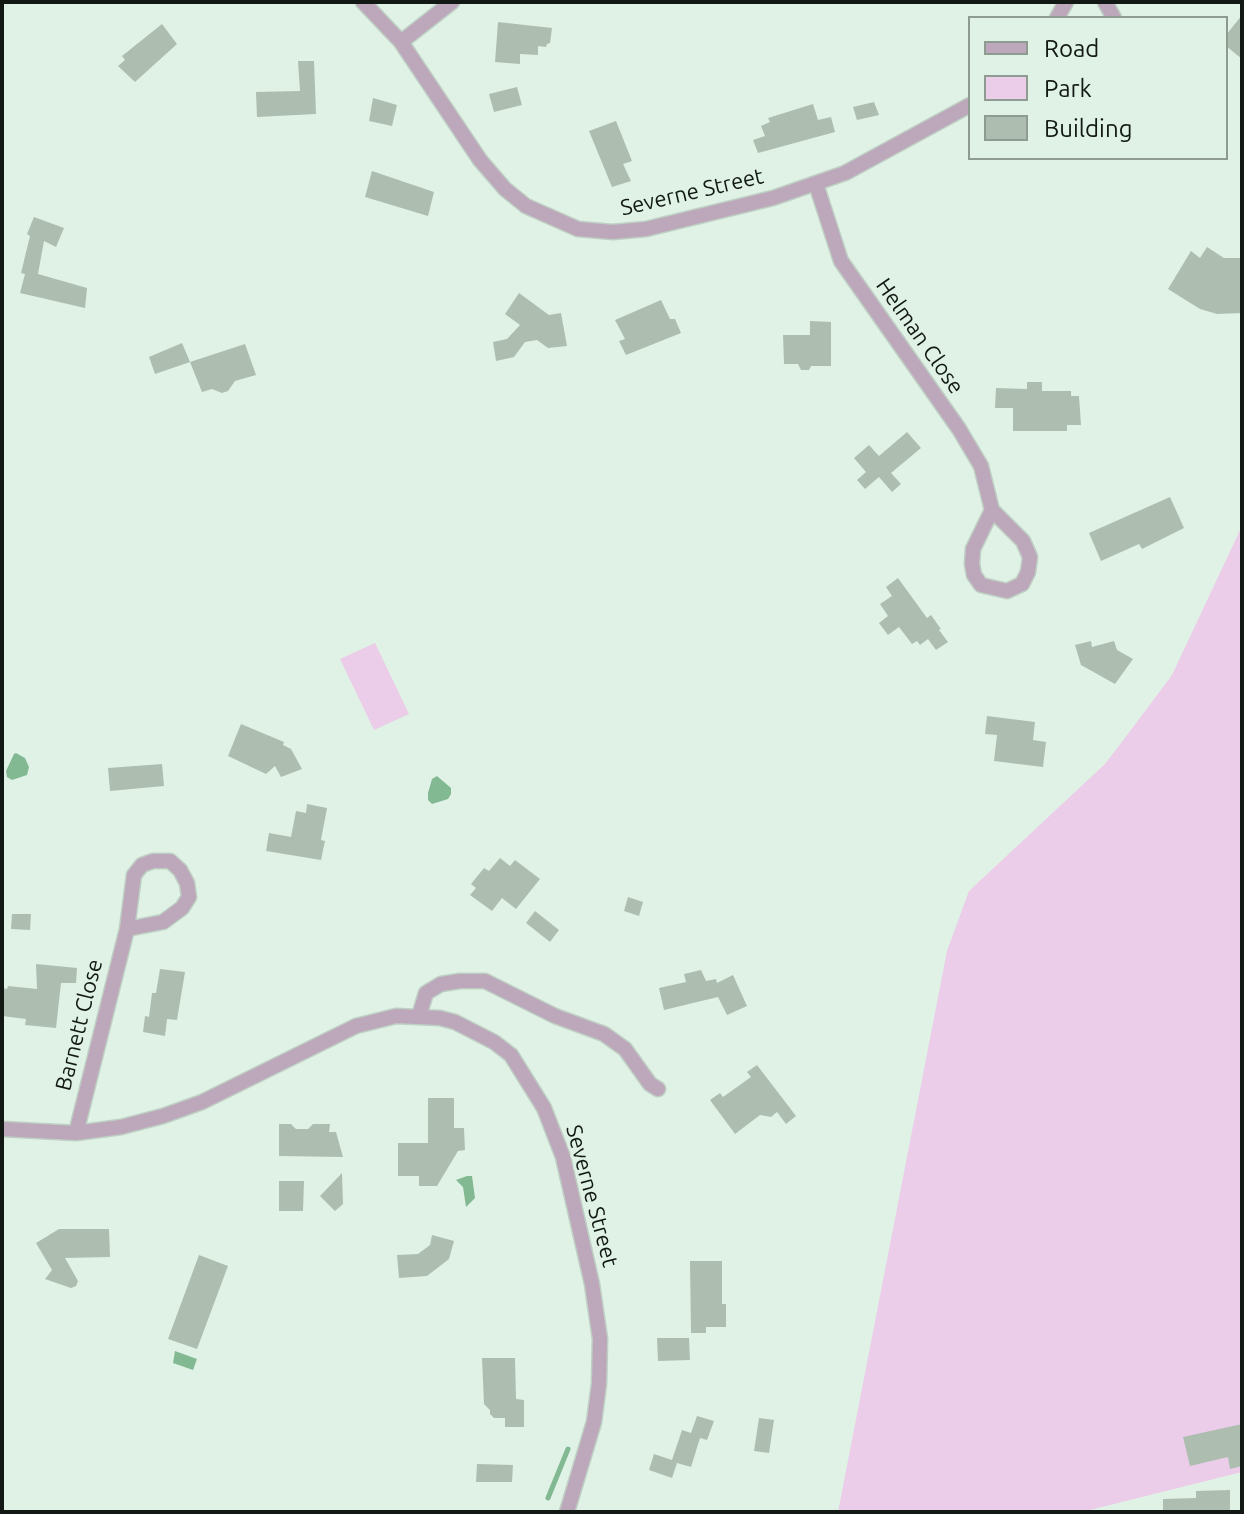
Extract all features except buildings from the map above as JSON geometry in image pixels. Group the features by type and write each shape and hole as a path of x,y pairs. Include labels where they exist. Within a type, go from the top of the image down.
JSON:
{"street":[{"name":"Severne Street","path":"363,2 401,42 480,160 505,189 526,206 578,229 613,232 646,229 816,184 875,158 968,106"},
{"path":"401,42 452,2"},
{"name":"Helman Close","path":"816,184 841,261 959,429 981,466 992,510"},
{"path":"992,510 1023,541 1030,557 1022,584 1007,591 981,585 974,575 973,549 992,510"},
{"name":"Barnett Close","path":"76,1133 127,929 134,875 142,865 153,861 170,861 180,870 187,883 189,897 182,908 163,922 127,929"},
{"path":"419,1016 426,993 441,984 485,981 555,1016 604,1034 625,1049 650,1084 658,1089"},
{"name":"Severne Street","path":"2,1129 76,1133 121,1127 175,1112 243,1083 356,1026 396,1016 455,1022 494,1042 511,1055 544,1108 563,1157 589,1270 600,1339 594,1422 567,1512"}],"green space":[{"path":"1242,526 1242,1472 1082,1512 838,1512 947,951 969,891 1105,764 1140,718 1172,675"},
{"path":"375,643 409,714 374,730 340,659"}],"shaded area":[{"path":"16,753 25,758 29,767 27,775 12,780 7,777 6,771"},
{"path":"437,776 451,788 451,794 448,799 432,804 428,793 432,779"},
{"path":"472,1176 475,1198 466,1207 463,1187 456,1180"},
{"path":"175,1351 197,1359 193,1370 173,1363"}],"waterway":[{"path":"548,1498 568,1449"}]}
